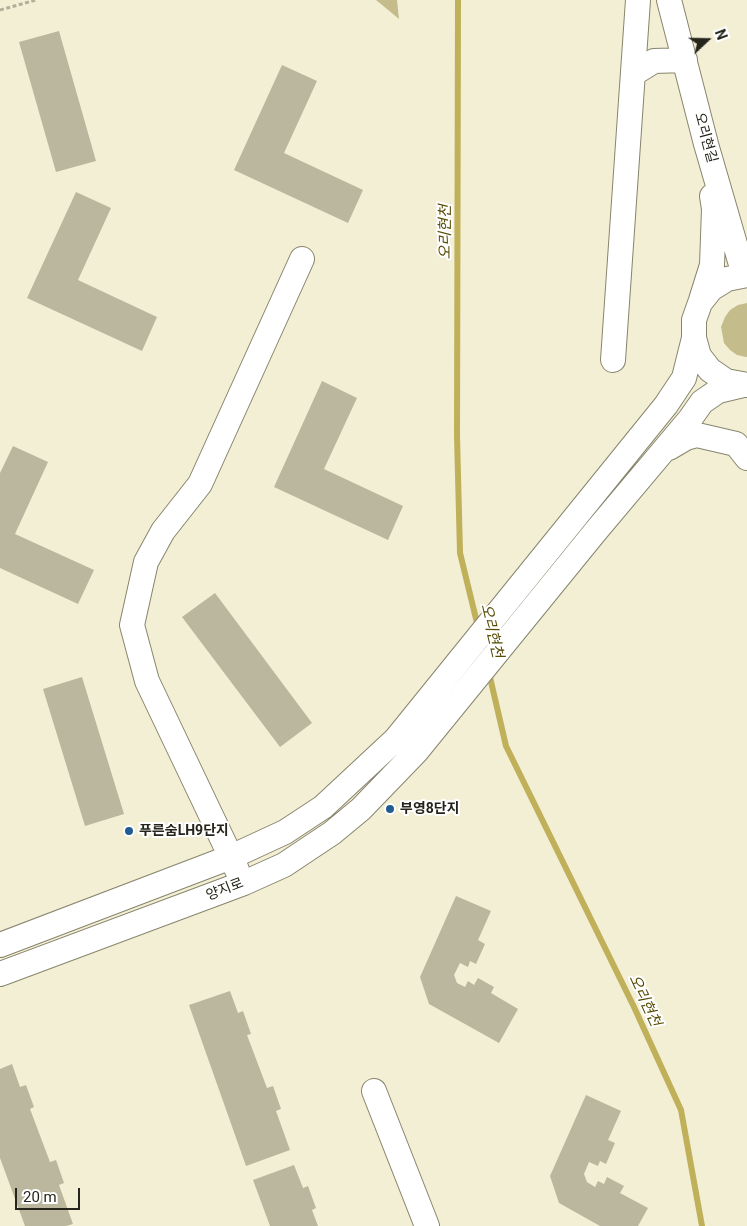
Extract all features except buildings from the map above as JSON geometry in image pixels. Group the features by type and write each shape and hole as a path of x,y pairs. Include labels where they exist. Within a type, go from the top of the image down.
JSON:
{"street":[{"path":"613,360 638,0"},
{"name":"오리현길","path":"669,0 706,144 746,275"},
{"path":"633,74 654,61 685,60"},
{"path":"706,144 737,215 747,224"},
{"name":"양지로","path":"0,945 231,857 285,832 323,807 396,739 666,405 684,378 694,338 694,320 712,265 714,209 706,144"},
{"path":"244,883 147,681 132,625 146,562 164,532 200,484 302,259"},
{"path":"700,303 711,289 727,279 746,275"},
{"path":"694,338 699,356 710,370 726,381 745,385"},
{"path":"657,456 690,419 702,402 718,392 745,385"},
{"path":"657,456 676,443 697,435 736,444 747,458"},
{"name":"양지로","path":"0,974 244,883 284,865 332,834 361,808 416,752 657,456"},
{"path":"374,1091 427,1226"}],"path":[{"path":"0,10 36,0"}],"shaded area":[{"path":"376,0 397,0 399,19"},
{"path":"747,303 746,357 737,355 724,343 721,327 730,310 738,305"}],"waterway":[{"name":"오리현천","path":"458,0 457,436 460,553 478,627"},
{"name":"오리현천","path":"489,673 506,746 634,1007 681,1110 702,1226"}],"place":[{"name":"부영8단지","path":"390,809"},
{"name":"푸른숨LH9단지","path":"129,831"}]}
